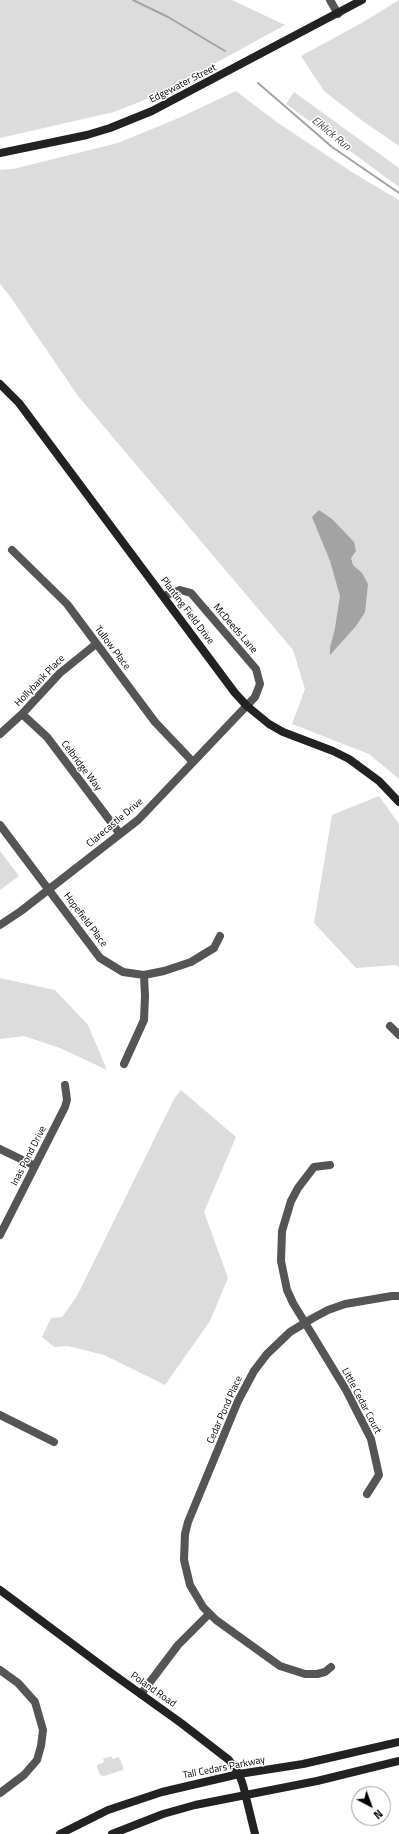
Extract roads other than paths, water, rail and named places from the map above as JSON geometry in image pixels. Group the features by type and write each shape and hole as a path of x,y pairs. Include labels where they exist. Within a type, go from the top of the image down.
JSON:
{"street":[{"path":"330,0 338,14"},
{"name":"Edgewater Street","path":"0,153 87,135 138,117 171,102 362,0"},
{"name":"Planting Field Drive","path":"0,384 19,403 235,693 247,706 269,724 283,732 332,751 355,763 379,781 399,802"},
{"name":"Tullow Place","path":"12,550 68,604 96,644 155,722 193,762"},
{"name":"McDeeds Lane","path":"164,596 180,590 191,593 254,666 259,676 258,690 255,697 247,706"},
{"name":"Hollybank Place","path":"0,734 22,714 60,673 96,644"},
{"name":"Clarecastle Drive","path":"0,925 21,911 138,820 247,706"},
{"name":"Celbridge Way","path":"22,714 47,737 120,834"},
{"name":"Hopefield Place","path":"0,825 100,958 123,972 144,975 164,971 191,962 214,948 220,936"},
{"path":"124,1064 144,1020 144,975"},
{"path":"390,1026 399,1035"},
{"name":"Inas Pond Drive","path":"0,1235 65,1107 67,1100 65,1085"},
{"path":"0,1149 35,1166"},
{"name":"Little Cedar Court","path":"330,1165 314,1167 291,1201 282,1231 280,1245 283,1276 293,1303 346,1390 371,1438 379,1475 367,1494"},
{"name":"Cedar Pond Place","path":"331,1667 325,1672 305,1674 280,1666 209,1614 196,1597 186,1573 183,1547 188,1522 245,1386 267,1354 279,1342 304,1323 328,1310 345,1304 399,1296"},
{"path":"0,1415 54,1442"},
{"name":"Poland Road","path":"0,1590 222,1753 239,1774 246,1795 254,1834"},
{"path":"140,1694 174,1649 209,1614"},
{"path":"0,1670 18,1683 35,1702 43,1730 37,1760 24,1775 0,1793"},
{"name":"Tall Cedars Parkway","path":"60,1834 108,1810 162,1792 239,1774 303,1764 399,1742"},
{"path":"112,1834 163,1814 195,1805 357,1772 399,1761"}],"waterway":[{"name":"Elklick Run","path":"133,0 168,17 225,51"},
{"name":"Elklick Run","path":"258,83 332,147 399,193"}]}
